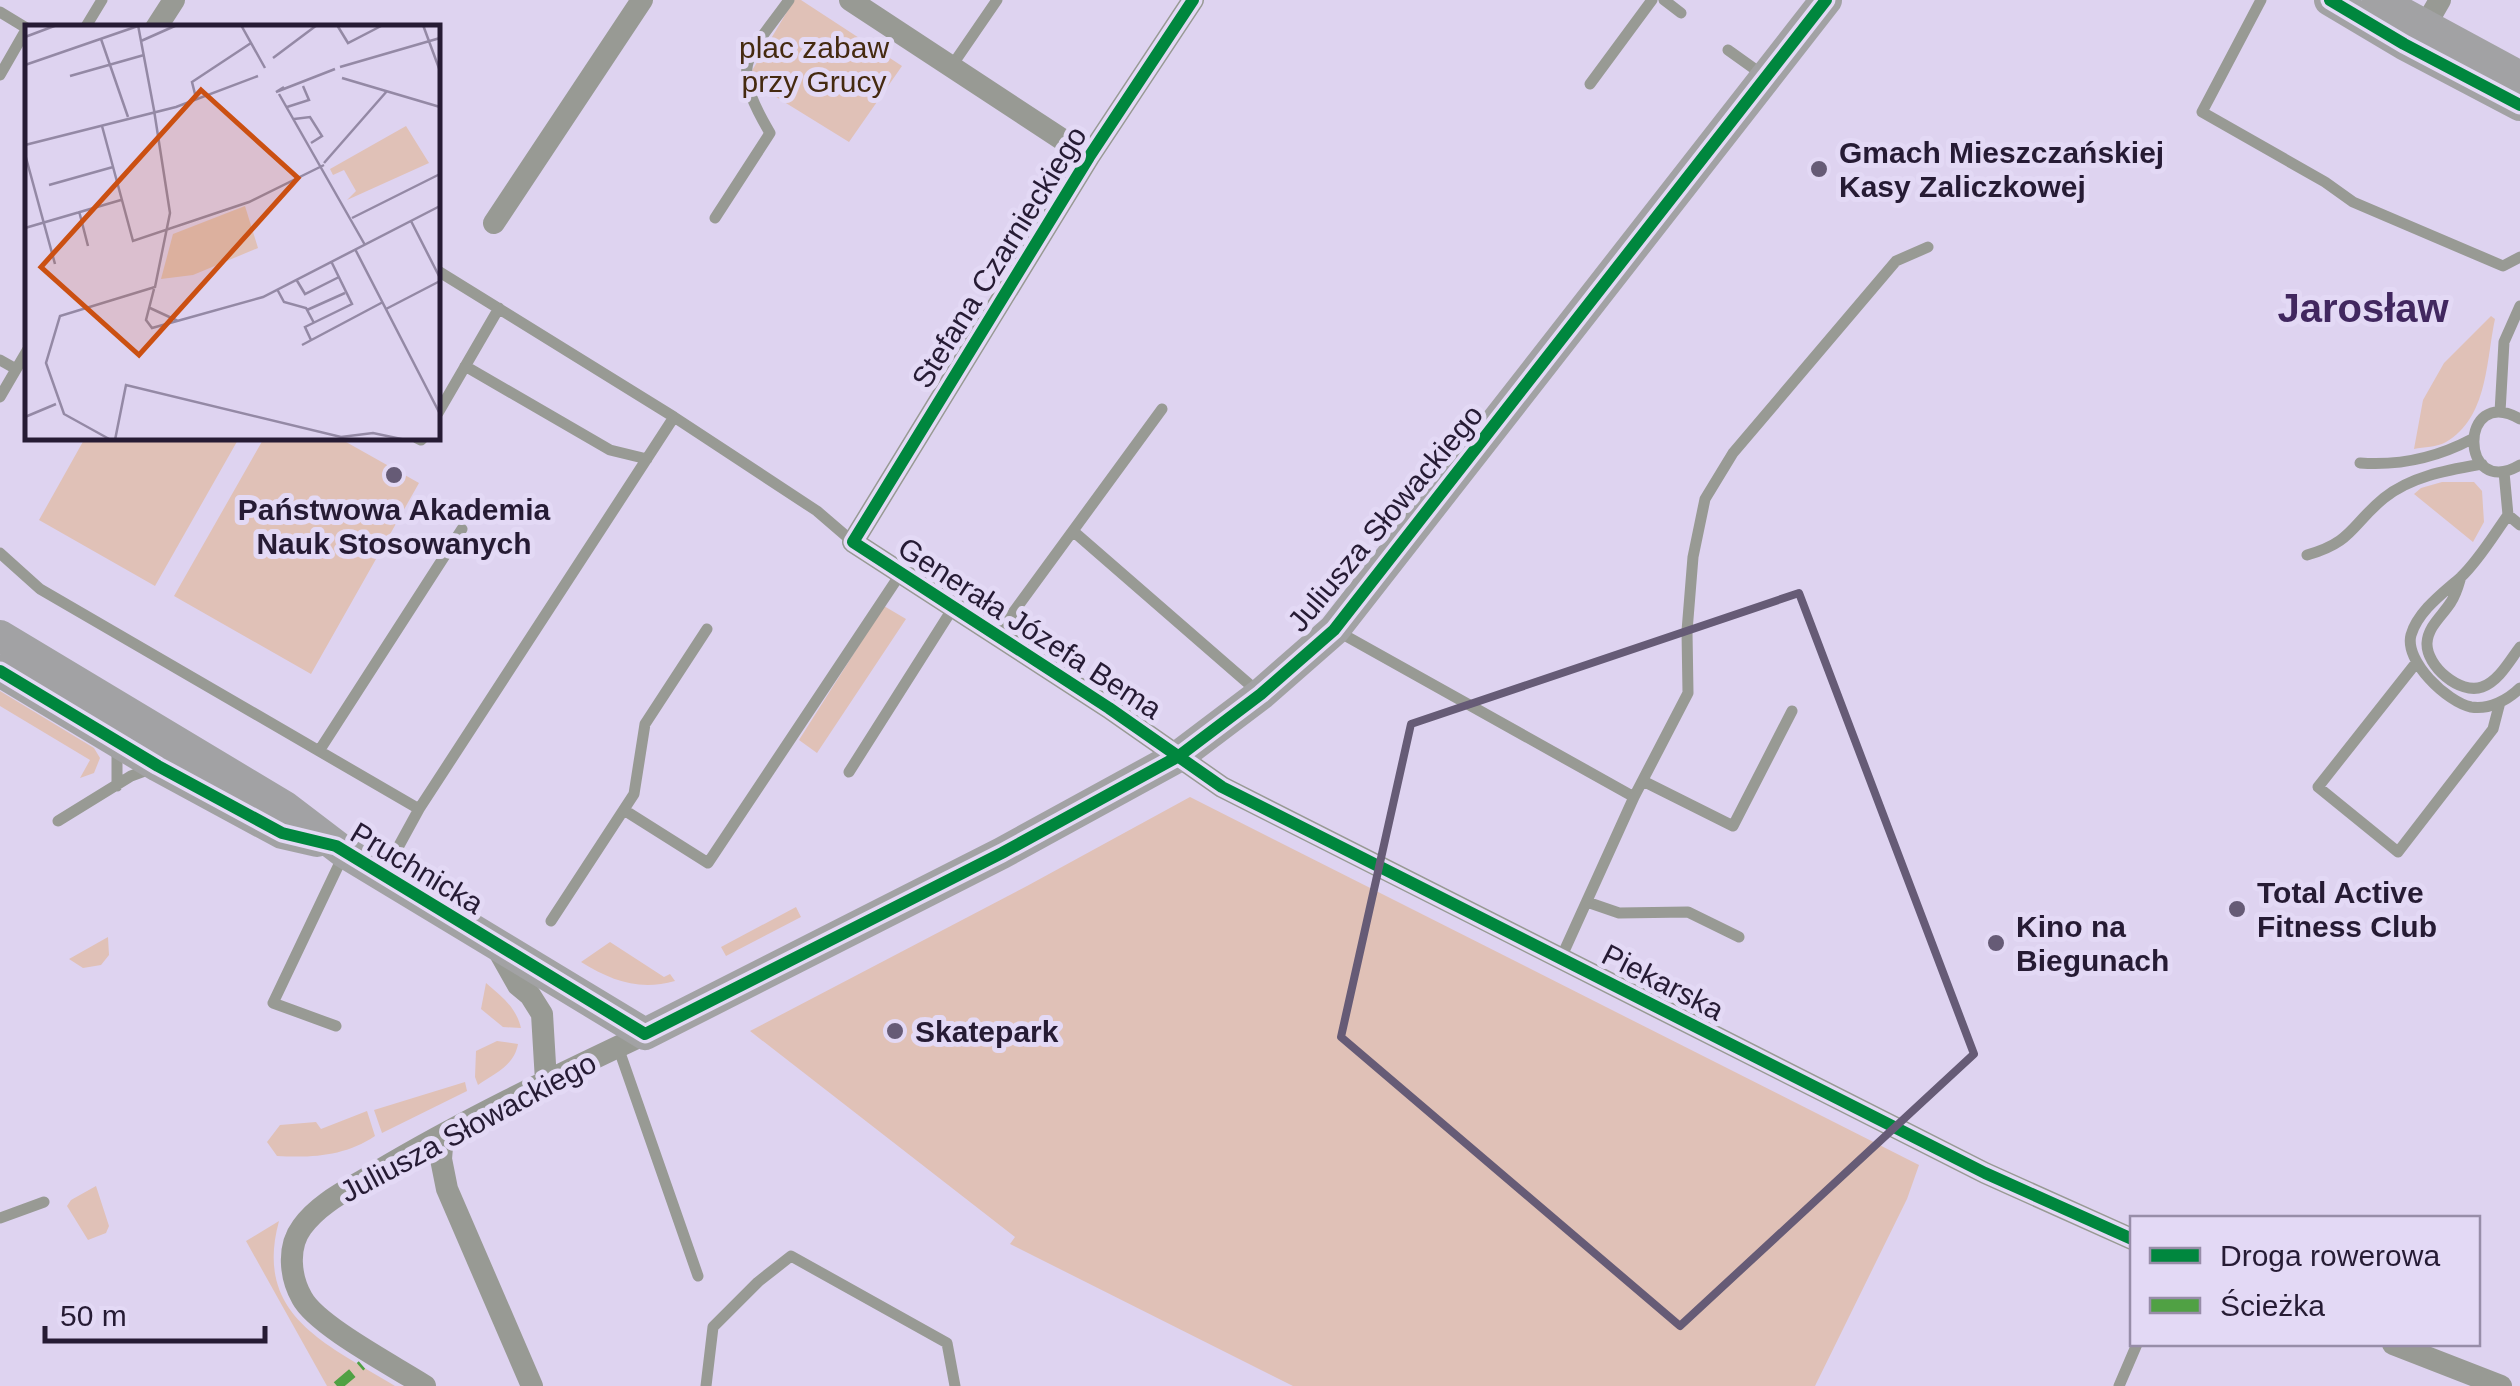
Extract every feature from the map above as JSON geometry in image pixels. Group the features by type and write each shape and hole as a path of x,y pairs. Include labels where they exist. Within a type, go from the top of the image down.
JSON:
{"main road":[{"name":"Juliusza Słowackiego","path":"632,1040 1002,853 1179,756 1261,694 1334,630 1826,0"},
{"path":"2330,0 2453,71 2520,104"},
{"path":"2378,0 2432,13 2520,77"},
{"name":"Pruchnicka","path":"3,648 113,704 285,808 340,849 496,946 632,1040"},
{"name":"Pruchnicka","path":"3,648 116,741 282,833 340,849"}],"street":[{"path":"158,25 174,0"},
{"path":"494,224 642,0"},
{"path":"850,0 1089,157"},
{"name":"Stefana Czarnieckiego","path":"853,542 1089,157 1192,0"},
{"name":"Generała Józefa Bema","path":"853,542 1179,756"},
{"name":"Piekarska","path":"1179,756 1222,788 1986,1173 2130,1237"},
{"name":"Pruchnicka","path":"496,946 518,985 542,1014 546,1081"},
{"name":"Juliusza Słowackiego","path":"425,1386 323,1320 303,1301 294,1277 291,1250 301,1228 324,1204 443,1135 632,1040"},
{"path":"443,1135 447,1188 532,1386"},
{"path":"2398,1346 2501,1386"}],"lane":[{"path":"88,25 102,0"},
{"path":"715,218 770,133 746,87 745,62 788,0"},
{"path":"951,67 997,0"},
{"path":"1590,84 1652,0"},
{"path":"1664,0 1681,13"},
{"path":"2260,0 2202,112 2353,202 2503,266 2520,258"},
{"path":"0,12 25,27"},
{"path":"0,75 4,60 25,31"},
{"path":"1728,50 1766,77"},
{"path":"1561,958 1634,797 1688,693 1687,631 1693,557 1706,499 1733,453 1896,261 1928,247"},
{"path":"440,272 674,417 816,511 853,542"},
{"path":"2500,412 2504,342 2520,306"},
{"path":"440,409 499,308"},
{"path":"0,398 25,354"},
{"path":"0,360 16,369"},
{"path":"464,366 610,450 647,459"},
{"path":"996,636 1162,408"},
{"path":"2520,419 2500,412 2478,424 2472,440 2482,464 2504,472 2520,465"},
{"path":"382,876 419,809 674,417"},
{"path":"2360,463 2424,459 2472,440"},
{"path":"2308,555 2350,535 2369,512 2399,488 2422,478 2482,464"},
{"path":"2504,472 2508,516 2462,576 2441,592 2409,640 2424,674 2458,702 2470,706 2500,702 2520,688"},
{"path":"2508,516 2520,525"},
{"path":"319,751 462,529"},
{"path":"1074,531 1261,694"},
{"path":"0,553 40,590 419,809"},
{"path":"624,810 708,863 901,573"},
{"path":"2462,576 2452,601 2428,636 2431,660 2461,686 2477,689 2492,682 2520,647"},
{"path":"849,772 954,608"},
{"path":"551,921 634,794 645,724 708,630"},
{"path":"1334,630 1634,797"},
{"path":"2416,663 2318,787 2398,852 2493,729 2500,702"},
{"path":"113,704 117,786"},
{"path":"1643,781 1733,826 1792,712"},
{"path":"58,821 131,776 158,766"},
{"path":"336,1026 273,1002 340,849"},
{"path":"1586,902 1619,912 1688,912 1740,937"},
{"path":"632,1040 698,1276"},
{"path":"0,1218 44,1202"},
{"path":"706,1386 713,1327 791,1256 947,1343 954,1386"},
{"path":"2119,1386 2136,1346"}],"highlighted area":[{"path":"1799,593 1974,1054 1680,1326 1341,1037 1411,724"}],"green space":[{"name":"plac zabaw przy Grucy","path":"794,0 801,0 902,66 849,142 747,79"},
{"path":"2491,316 2495,319 2487,370 2470,419 2446,442 2414,449 2423,400 2444,363"},
{"path":"84,440 238,440 155,586 39,520"},
{"path":"263,440 343,440 419,483 311,674 174,596"},
{"path":"2442,482 2474,482 2482,491 2484,522 2473,542 2414,494"},
{"path":"884,606 906,619 817,753 799,740"},
{"path":"0,691 94,748 100,758 94,773 80,778 90,760 0,706"},
{"path":"1190,797 1919,1165 1907,1199 1815,1386 1293,1386 1010,1244 1015,1237 750,1031"},
{"path":"796,907 801,917 726,956 721,947"},
{"path":"108,937 109,955 101,965 83,968 69,959"},
{"path":"610,942 664,977 670,974 675,981 649,985 626,982 581,962"},
{"path":"486,983 512,1008 521,1028 503,1027 481,1009"},
{"path":"497,1041 518,1044 516,1052 503,1068 478,1085 476,1051"},
{"path":"465,1082 467,1091 382,1133 374,1110"},
{"path":"367,1111 375,1136 340,1152 277,1156 267,1142 280,1125 316,1122 321,1129"},
{"path":"96,1186 109,1226 106,1233 88,1240 67,1206"},
{"path":"279,1221 274,1254 277,1281 286,1304 322,1340 395,1386 327,1386 246,1241"}],"marked path":[{"path":"337,1386 362,1365"}],"cycle path":[{"path":"1193,0 1089,157 853,542 1109,708 1222,787 1985,1173 2130,1238"},
{"path":"0,671 158,766 282,833 336,846 645,1034 1002,853 1179,756 1261,694 1334,630 1826,0"},
{"path":"2330,0 2520,105"}],"place":[{"name":"Gmach Mieszczańskiej Kasy Zaliczkowej","path":"1819,169"},
{"name":"Państwowa Akademia Nauk Stosowanych","path":"394,475"},
{"name":"Total Active Fitness Club","path":"2237,909"},
{"name":"Kino na Biegunach","path":"1996,943"},
{"name":"Skatepark","path":"895,1031"}],"district":[{"name":"Jarosław","path":"2363,308"}]}
